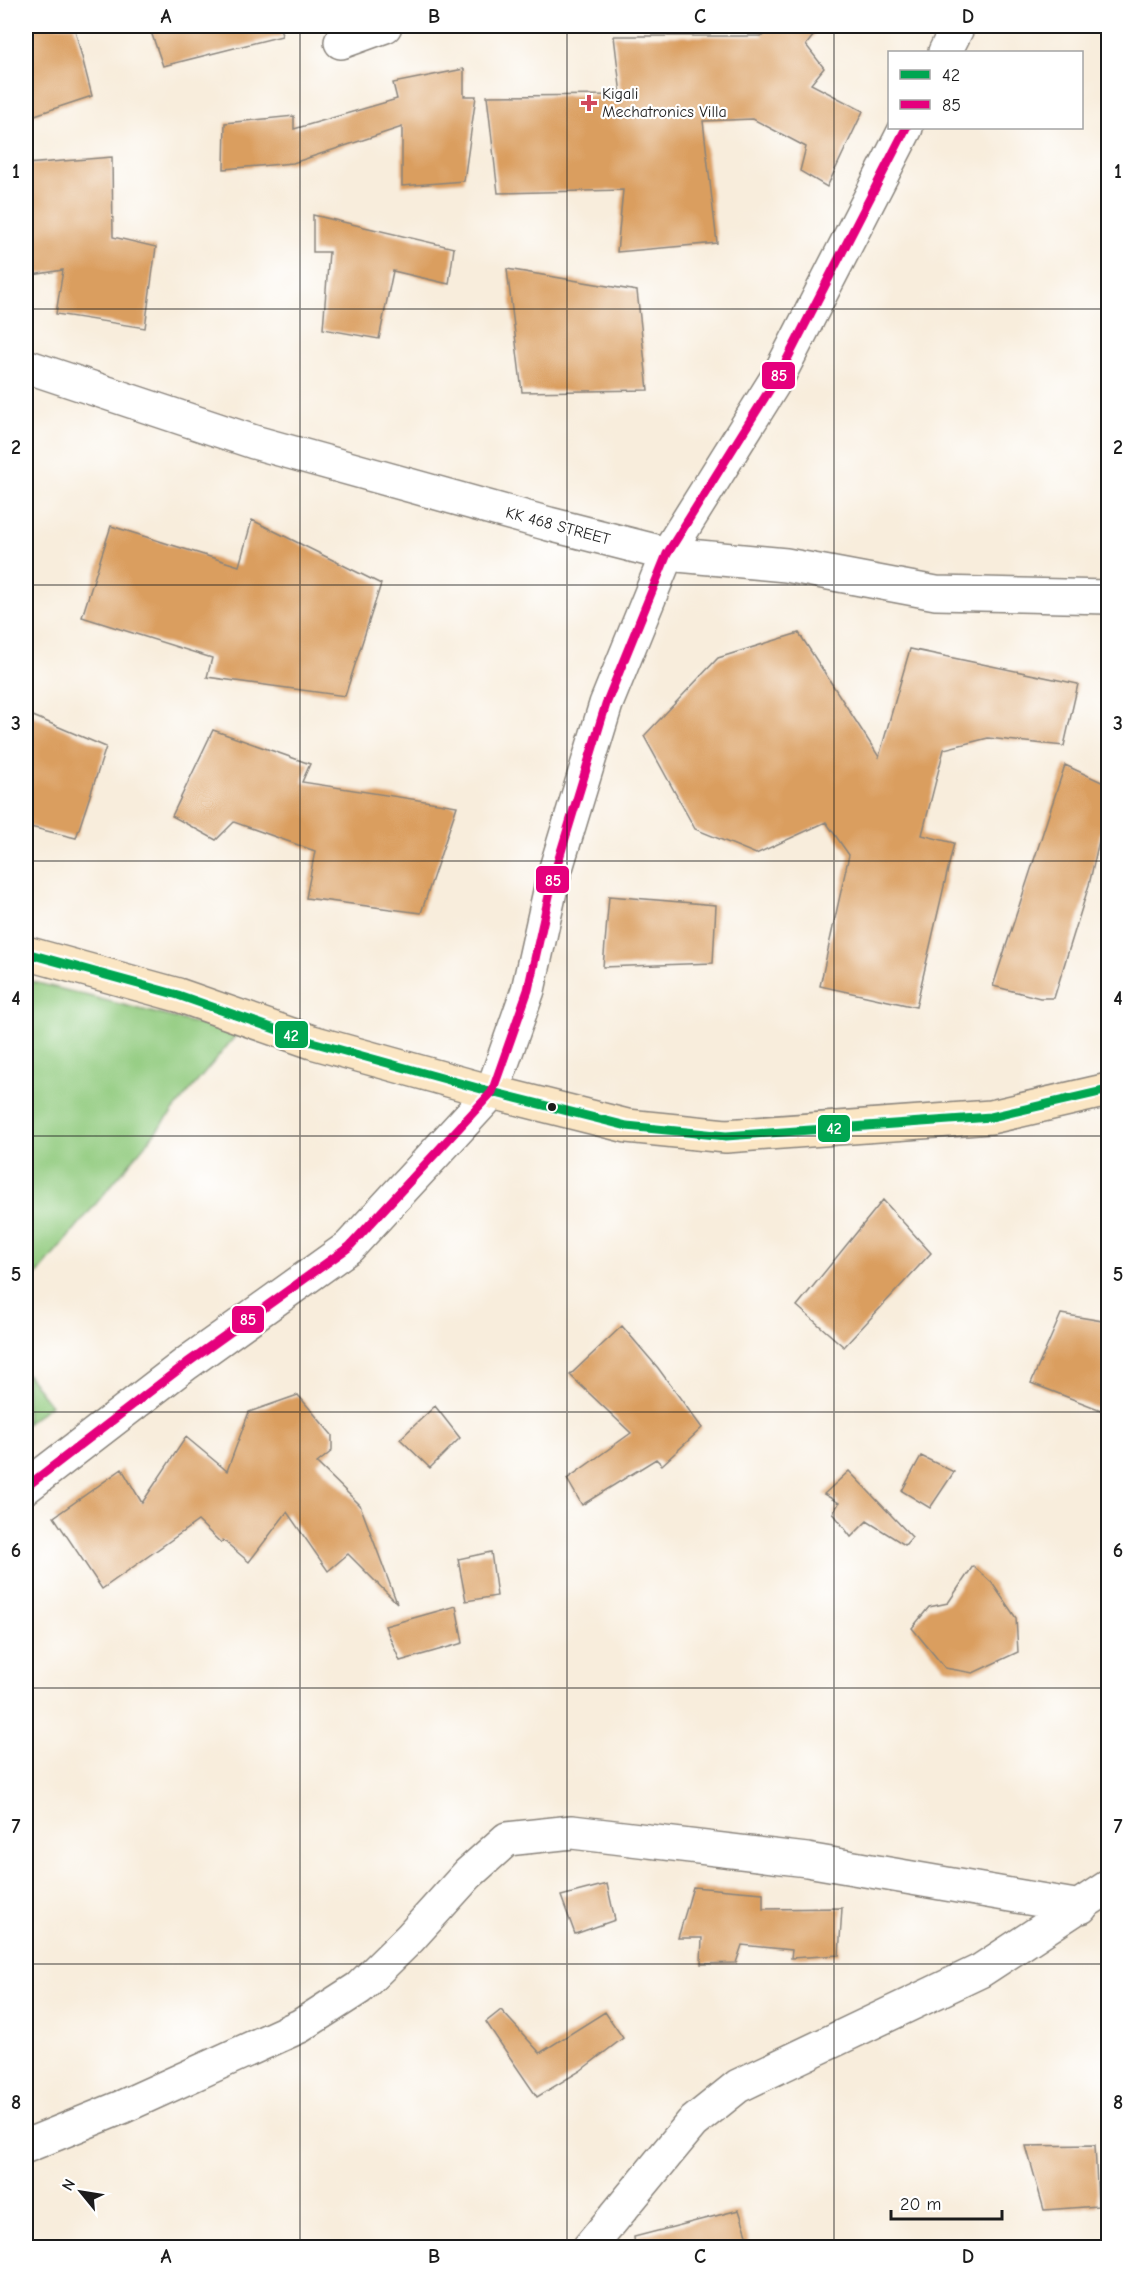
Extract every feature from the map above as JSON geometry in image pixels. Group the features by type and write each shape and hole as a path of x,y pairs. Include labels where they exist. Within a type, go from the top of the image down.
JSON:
{"main road":[{"path":"26,953 178,995 312,1042 492,1092 627,1126 726,1136 991,1117 1108,1090"}],"street":[{"path":"341,42 385,26"},
{"path":"946,51 958,26"},
{"path":"26,1487 187,1363 350,1247 492,1092 528,990 553,878 606,704 667,554 780,373 905,129"},
{"name":"KK 468 STREET","path":"26,366 254,442 549,524 667,554 786,565 936,593 1108,597"},
{"path":"26,2146 122,2107 300,2026 359,1988 410,1938 468,1874 507,1839 572,1832 583,1833 807,1860 1081,1906"},
{"path":"589,2247 692,2123 738,2086 980,1971 1108,1887"}],"green space":[{"path":"26,980 237,1034 26,1288"},
{"path":"26,1373 51,1405 26,1424"}],"building":[{"path":"26,26 74,26 92,96 26,118"},
{"path":"149,26 280,26 282,36 163,66"},
{"path":"755,26 821,26 806,45 824,68 811,84 863,111 827,187 800,171 806,147 753,119 703,121 717,243 617,252 623,190 498,193 487,96 621,95 614,36 763,36"},
{"path":"464,69 464,96 476,96 464,181 402,186 402,127 293,163 224,169 225,123 294,116 294,129 397,99 393,83"},
{"path":"112,157 113,237 156,247 145,328 56,314 63,270 26,276 26,164"},
{"path":"313,215 454,248 449,284 393,271 379,339 323,329 329,252 313,252"},
{"path":"507,269 637,291 648,390 522,392"},
{"path":"252,520 381,584 345,696 207,677 212,658 82,617 111,526 239,566"},
{"path":"799,633 879,757 910,649 1078,684 1064,746 988,738 944,749 922,835 954,843 916,1007 820,986 849,855 826,822 756,854 695,829 644,736 718,658"},
{"path":"26,713 106,747 76,838 26,826"},
{"path":"213,730 310,764 302,782 457,806 421,913 306,898 315,851 234,822 216,840 172,816"},
{"path":"1065,765 1108,785 1108,801 1089,885 1054,998 1040,998 993,986"},
{"path":"609,896 716,905 713,963 603,967"},
{"path":"883,1200 931,1253 844,1347 797,1306"},
{"path":"1061,1314 1108,1322 1108,1388 1101,1410 1031,1383"},
{"path":"622,1326 658,1368 702,1428 662,1465 656,1459 582,1505 567,1479 631,1433 570,1375"},
{"path":"298,1395 332,1435 332,1451 317,1463 360,1505 397,1603 348,1554 328,1571 287,1512 249,1562 223,1540 221,1543 198,1521 102,1589 54,1517 122,1469 142,1503 186,1437 227,1471 249,1412"},
{"path":"435,1406 460,1438 430,1468 400,1439"},
{"path":"921,1456 954,1472 930,1508 902,1491"},
{"path":"849,1471 912,1537 905,1545 867,1521 851,1537 833,1513 839,1503 824,1494"},
{"path":"491,1552 497,1596 466,1601 458,1559"},
{"path":"973,1566 992,1583 1016,1618 1018,1652 973,1673 945,1668 912,1628 929,1607 948,1603"},
{"path":"456,1606 463,1643 400,1661 385,1626"},
{"path":"607,1884 615,1920 575,1934 561,1896"},
{"path":"693,1887 763,1893 763,1909 842,1908 839,1955 791,1958 792,1950 742,1945 736,1963 701,1964 702,1938 678,1938"},
{"path":"501,2010 540,2053 605,2012 623,2038 580,2071 537,2097 486,2022"},
{"path":"1095,2145 1098,2206 1044,2210 1026,2146"},
{"path":"739,2210 751,2247 635,2247 634,2237"}],"transit line":[{"name":"85","path":"26,1487 187,1363 349,1247 492,1092 528,990 553,878 606,704 667,554 780,373 905,129"},
{"name":"42","path":"26,953 178,995 312,1042 492,1092 627,1126 726,1136 991,1117 1108,1090"}],"place":[{"name":"Kigali Mechatronics Villa","path":"589,103"}]}
